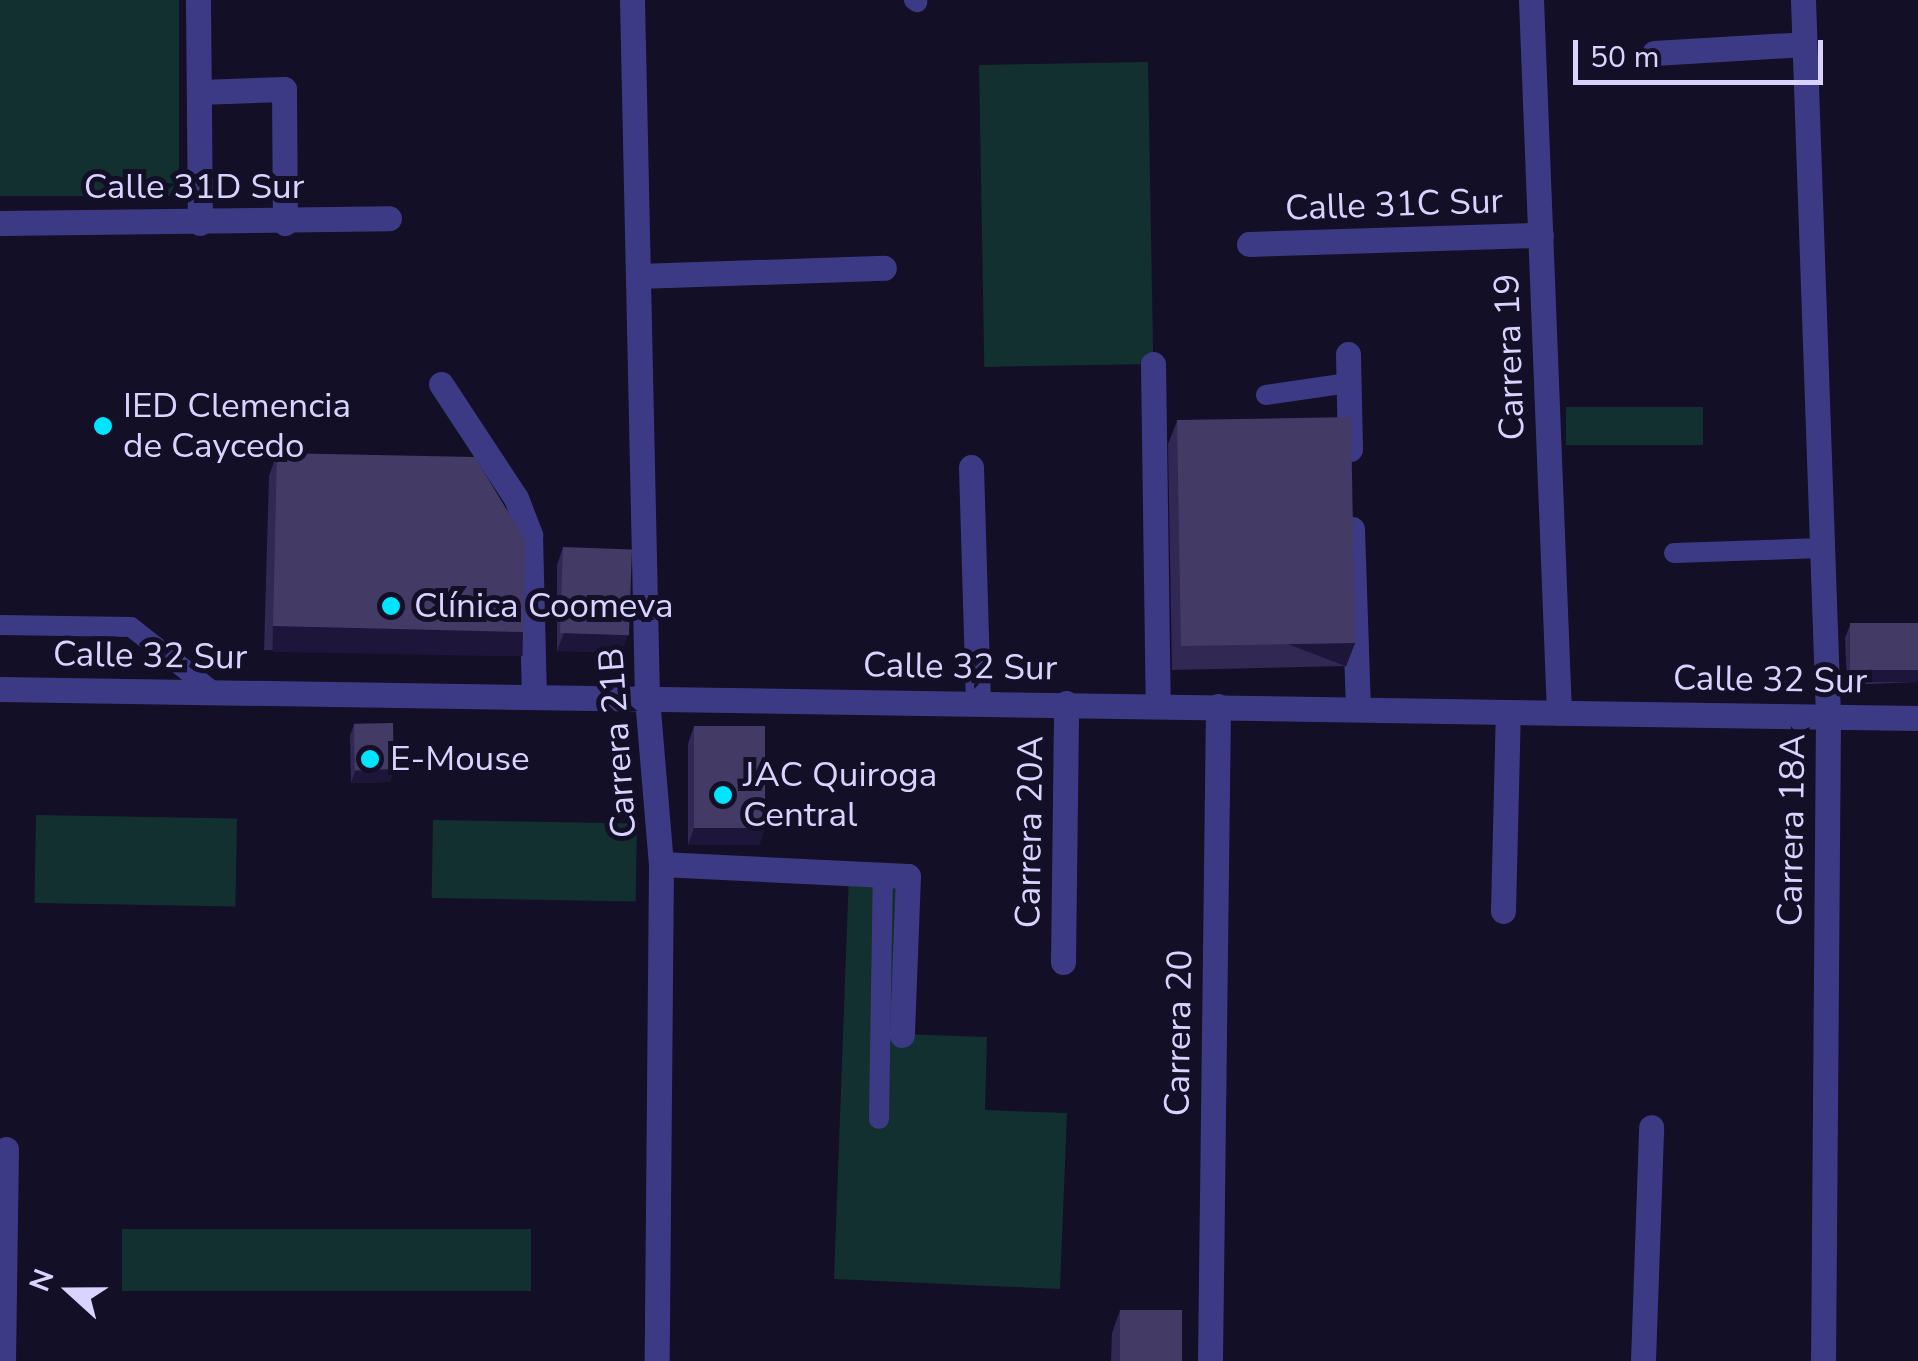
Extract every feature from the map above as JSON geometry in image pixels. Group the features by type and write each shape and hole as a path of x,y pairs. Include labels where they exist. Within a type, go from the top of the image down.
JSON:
{"street":[{"path":"198,0 200,222"},
{"name":"Carrera 21B","path":"632,0 647,698 661,864 657,1361"},
{"name":"Carrera 19","path":"1531,0 1559,712"},
{"name":"Carrera 18A","path":"1803,0 1828,716 1823,1361"},
{"path":"1654,53 1804,44"},
{"path":"199,92 284,89 286,222"},
{"name":"Calle 31D Sur","path":"0,223 389,218"},
{"name":"Calle 31C Sur","path":"1248,244 1541,236"},
{"path":"638,276 884,268"},
{"path":"1348,354 1358,709"},
{"path":"1153,364 1158,705"},
{"path":"441,384 516,498 530,536 534,696"},
{"path":"971,468 978,701"},
{"name":"Calle 32 Sur","path":"0,689 1918,718"},
{"name":"Carrera 20A","path":"1063,962 1066,703"},
{"name":"Carrera 20","path":"1210,1361 1218,706"},
{"path":"1502,911 1508,712"},
{"path":"661,864 896,876 902,1035"},
{"path":"1643,1361 1651,1127"},
{"path":"3,1361 6,1149"}],"lane":[{"path":"1266,395 1348,383"},
{"path":"1674,553 1822,548"},
{"path":"0,625 131,627 214,692"},
{"path":"879,1119 896,876"}],"green space":[{"path":"0,0 179,0 179,196 0,196"},
{"path":"1148,62 1153,364 984,367 979,65"},
{"path":"1566,407 1703,407 1703,445 1566,445"},
{"path":"36,815 237,819 235,906 34,903"},
{"path":"433,820 637,824 636,902 432,898"},
{"path":"849,873 908,876 902,1034 987,1037 985,1110 1067,1113 1060,1289 834,1279"},
{"path":"122,1229 531,1229 531,1291 122,1291"}],"building":[{"path":"1351,417 1355,643 1181,646 1177,420"},
{"name":"Clínica Coomeva","path":"277,453 475,457 525,540 523,632 273,626"},
{"path":"563,547 632,549 629,635 560,633"},
{"path":"1850,623 1918,623 1918,670 1850,670"},
{"name":"E-Mouse","path":"393,723 394,769 355,770 354,724"},
{"name":"JAC Quiroga Central","path":"694,726 765,726 765,828 694,828"},
{"path":"1120,1310 1182,1310 1182,1361 1120,1361"}],"place":[{"name":"IED Clemencia de Caycedo","path":"103,426"},
{"name":"Clínica Coomeva","path":"391,606"},
{"name":"E-Mouse","path":"370,759"},
{"name":"JAC Quiroga Central","path":"723,795"}]}
